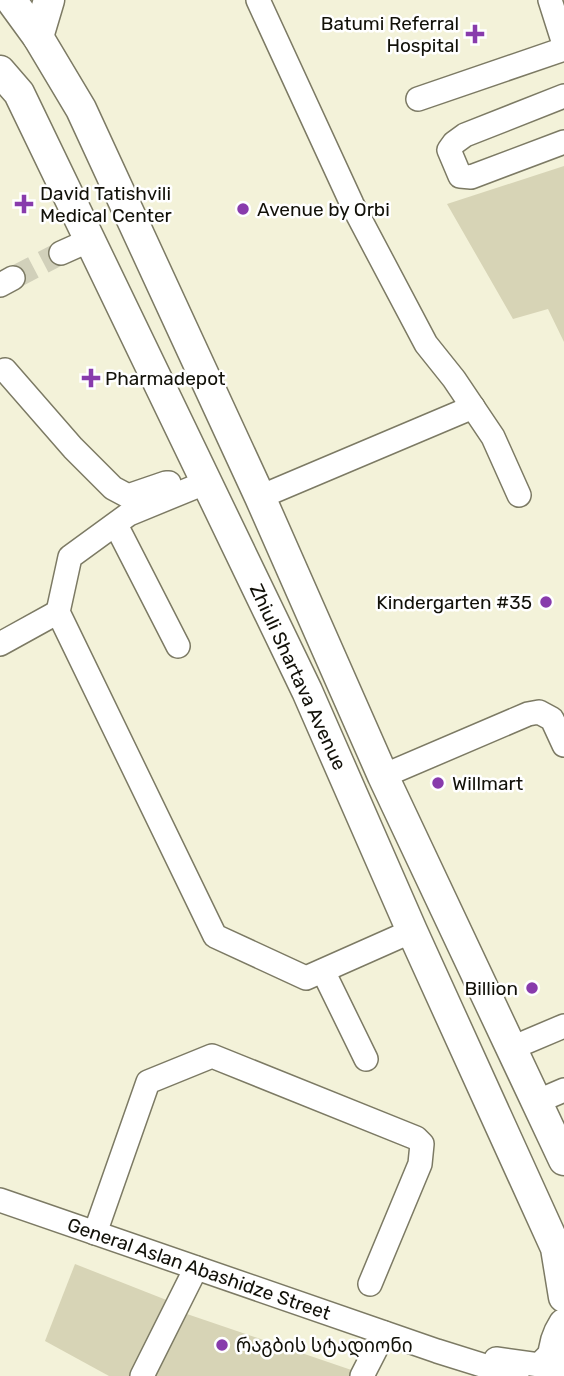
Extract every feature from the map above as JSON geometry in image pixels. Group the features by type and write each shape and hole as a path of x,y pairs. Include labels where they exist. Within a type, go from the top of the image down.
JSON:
{"main road":[{"name":"Zhiuli Shartava Avenue","path":"11,0 38,37 81,109 260,497 383,776 564,1160"},
{"path":"38,37 49,0"},
{"name":"Zhiuli Shartava Avenue","path":"0,71 19,93 90,240 193,487 307,691 556,1248 564,1297"}],"street":[{"path":"258,0 358,216 426,344 493,437 519,495"},
{"path":"418,99 564,46 550,0"},
{"path":"564,96 465,135 449,150 460,176 471,177 564,142"},
{"path":"61,253 90,240"},
{"path":"5,370 73,449 113,488 128,496 166,483 193,487"},
{"path":"260,497 473,407"},
{"path":"193,487 129,514 70,556 58,612 215,936 306,978 412,931"},
{"path":"116,524 178,646"},
{"path":"0,644 58,612"},
{"path":"383,776 528,714 539,712 552,719 564,745"},
{"path":"323,971 366,1059"},
{"path":"512,1048 564,1026"},
{"path":"95,1233 148,1082 212,1056 416,1138 422,1144 421,1164 370,1284"},
{"path":"537,1102 564,1090"},
{"name":"General Aslan Abashidze Street","path":"0,1200 384,1333 517,1376"},
{"path":"142,1376 196,1268"},
{"path":"362,1376 384,1333"},
{"name":"General Aslan Abashidze Street","path":"437,1351 539,1365 558,1350"}],"shaded area":[{"path":"564,166 564,342 548,309 513,319 447,204"},
{"path":"75,1264 169,1301 131,1376 109,1376 45,1341"},
{"name":"რაგბის სტადიონი","path":"184,1313 369,1376 150,1376"}],"tunnel":[{"path":"13,278 61,253"}],"place":[{"name":"Batumi Referral Hospital","path":"475,34"},
{"name":"David Tatishvili Medical Center","path":"24,204"},
{"name":"Avenue by Orbi","path":"243,209"},
{"name":"Pharmadepot","path":"91,378"},
{"name":"Kindergarten #35","path":"546,602"},
{"name":"Willmart","path":"438,783"},
{"name":"Billion","path":"532,988"},
{"name":"რაგბის სტადიონი","path":"222,1345"}]}
